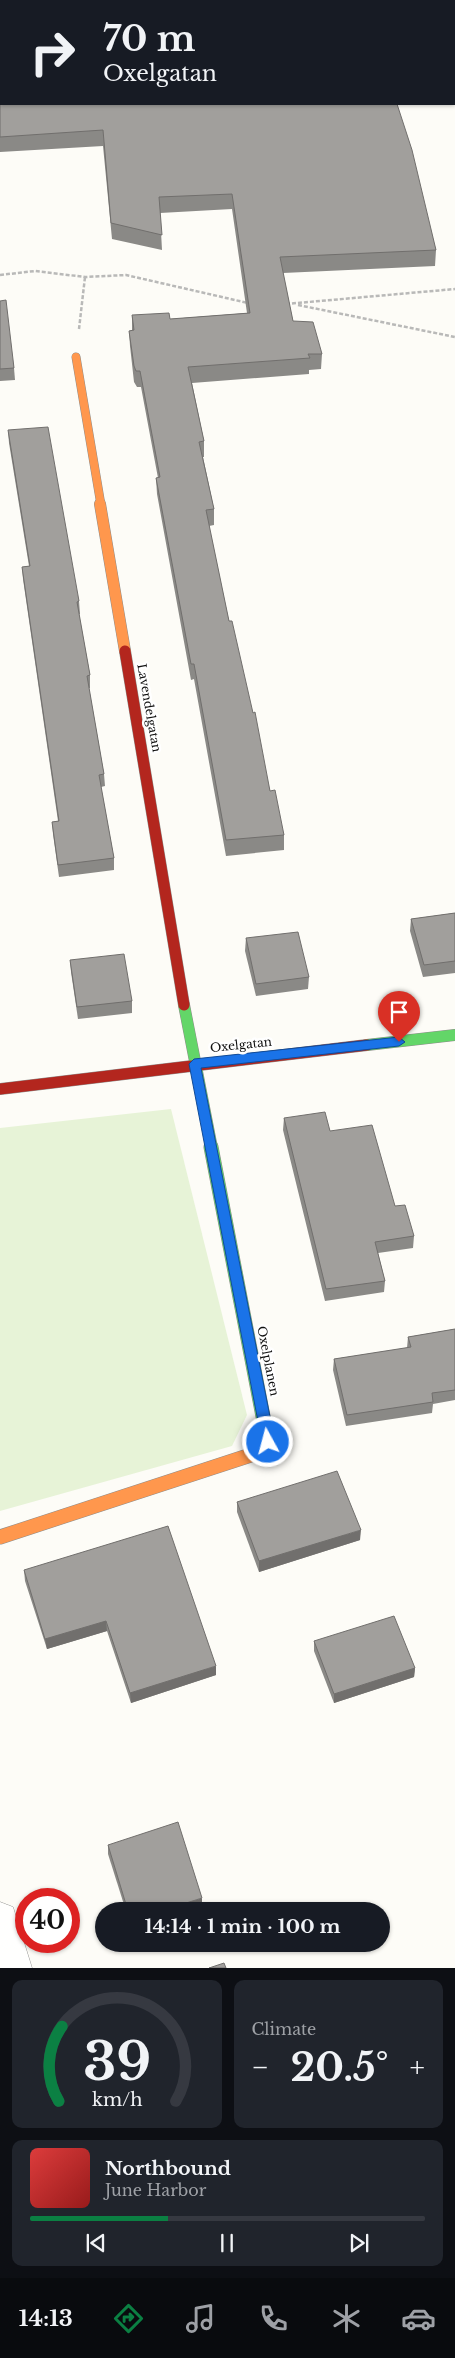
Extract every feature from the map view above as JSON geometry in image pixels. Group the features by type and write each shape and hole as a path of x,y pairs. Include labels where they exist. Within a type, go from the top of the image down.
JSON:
{"main road":[{"name":"Lavendelgatan","path":"76,357 194,1064"},
{"name":"Oxelgatan","path":"0,1089 194,1064 455,1035"},
{"name":"Oxelplanen","path":"0,1537 254,1454 268,1442 194,1064"}],"street":[{"path":"1,1927 14,1968"}],"path":[{"path":"0,275 35,271 84,277 113,274 143,277 251,304"},
{"path":"76,357 84,277"},
{"path":"284,304 455,290"},
{"path":"292,304 455,337"}],"green space":[{"path":"171,1109 247,1415 232,1446 0,1511 0,1128"}],"building":[{"path":"0,105 397,105 412,150 436,250 280,257 293,321 313,322 322,354 308,354 310,358 188,367 204,441 199,442 214,509 206,510 229,621 232,621 253,713 255,712 270,791 275,790 284,835 226,840 194,664 191,664 156,478 160,477 140,371 136,371 134,366 129,331 134,330 132,315 169,313 170,319 250,313 232,194 159,197 162,235 111,223 103,130 0,137"},
{"path":"6,300 14,368 0,369 0,301"},
{"path":"48,427 79,601 77,602 90,675 87,676 104,774 99,775 114,858 58,865 52,822 59,821 22,567 30,566 8,430"},
{"path":"455,913 455,961 424,965 411,919"},
{"path":"298,932 309,977 256,984 246,938"},
{"path":"124,954 132,1001 77,1007 70,960"},
{"path":"325,1112 330,1131 372,1125 395,1206 405,1205 414,1236 375,1242 385,1281 326,1289 284,1118"},
{"path":"455,1329 455,1390 432,1393 433,1402 347,1415 334,1359 411,1347 408,1337"},
{"path":"337,1471 361,1530 259,1561 237,1502"},
{"path":"168,1526 216,1666 130,1693 106,1621 45,1639 24,1570"},
{"path":"394,1616 415,1668 334,1694 314,1641"},
{"path":"178,1822 202,1898 189,1902 125,1902 108,1845"},
{"path":"224,1963 226,1968 209,1968"}],"traffic: fast":[{"path":"184,1005 266,1432"},
{"path":"367,1045 455,1035"}],"traffic: slow":[{"path":"76,357 125,651"},
{"path":"0,1537 254,1454 268,1442 266,1432"}],"traffic: jam":[{"path":"125,651 184,1005"},
{"path":"0,1089 367,1045"}],"route":[{"path":"268,1442 266,1422 194,1064 399,1042"}]}
